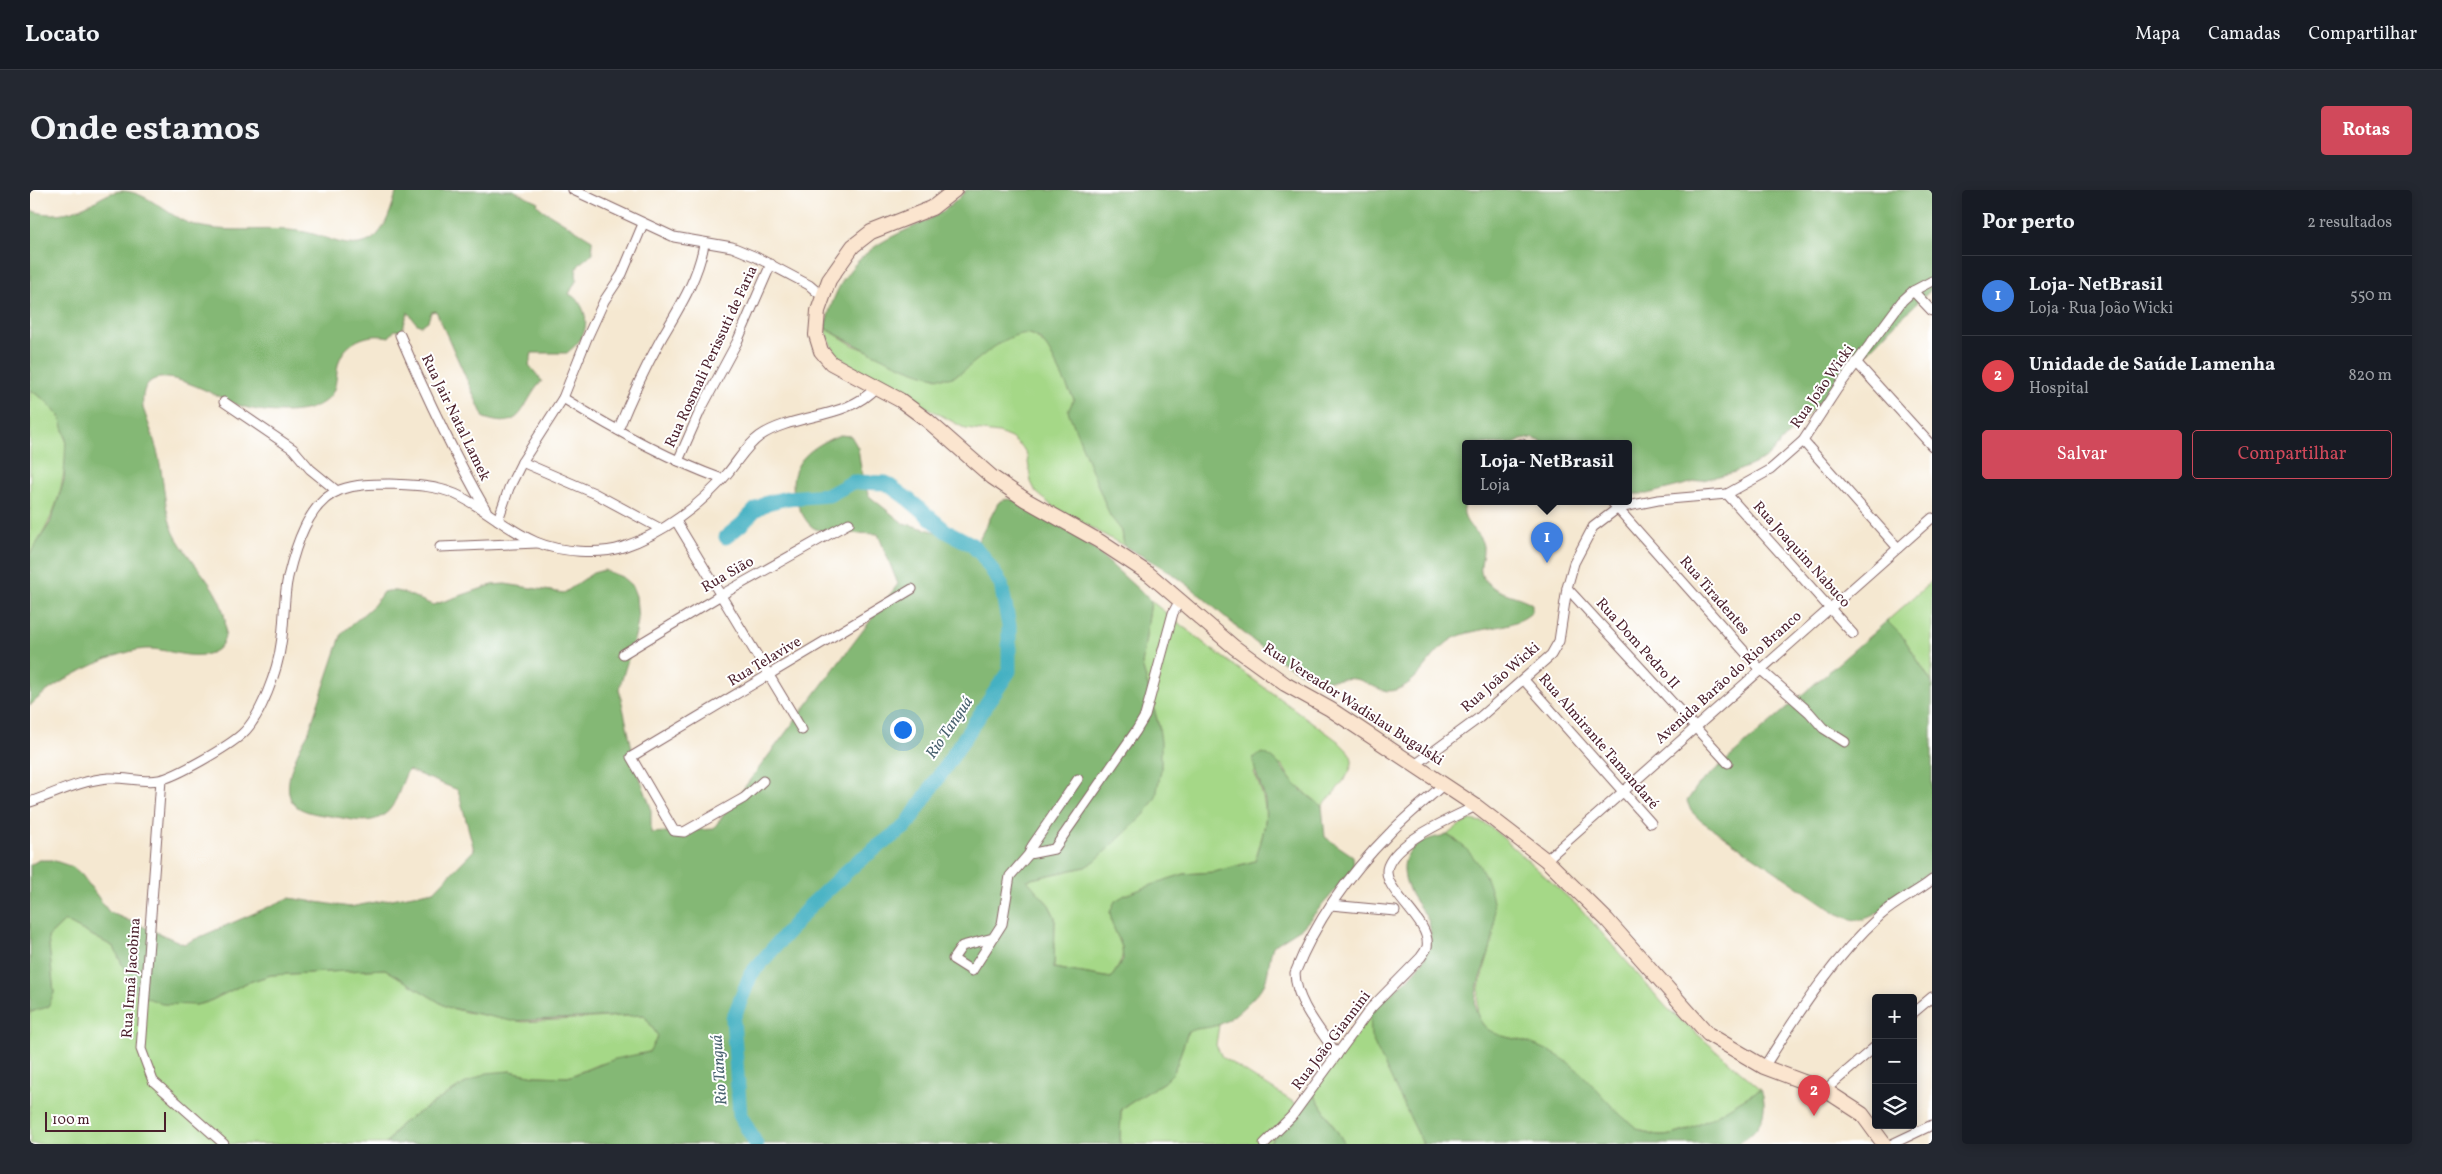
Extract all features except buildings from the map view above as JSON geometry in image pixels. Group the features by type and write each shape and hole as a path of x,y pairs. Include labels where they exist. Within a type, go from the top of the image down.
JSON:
{"main road":[{"name":"Rua Vereador Wadislau Bugalski","path":"955,190 932,208 871,232 853,246 830,280 818,311 816,335 821,351 831,363 900,400 927,420 992,477 1026,500 1099,541 1149,574 1234,647 1285,684 1330,709 1476,806 1546,860 1607,920 1708,1034 1764,1066 1825,1090 1862,1114 1884,1144"}],"street":[{"path":"573,190 674,237 704,244 732,247 771,264 809,285 823,297"},
{"path":"498,520 509,488 522,462 563,398 604,301 622,274 643,224"},
{"path":"618,430 641,377 691,287 702,258 704,244"},
{"name":"Rua Rosmali Perissuti de Faria","path":"678,461 700,411 737,342 771,264"},
{"name":"Rua João Wicki","path":"1632,503 1727,494 1752,482 1770,470 1803,441 1856,362 1902,301 1913,291 1932,281"},
{"path":"1913,291 1932,311"},
{"name":"Rua Jair Natal Lamek","path":"400,336 449,444 487,511"},
{"path":"1856,362 1932,446"},
{"path":"440,547 537,543 586,552 623,548 676,521 722,479 748,447 760,436 774,429 853,404 867,397 876,387"},
{"path":"563,398 618,430 678,461 722,479"},
{"path":"224,402 293,449 310,469 337,491"},
{"path":"1803,441 1898,548"},
{"path":"522,462 594,493 662,529"},
{"path":"30,802 74,784 109,778 160,780 216,753 244,733 260,709 281,647 287,579 306,525 323,500 337,491 360,484 423,485 452,493 487,511 498,520 537,543"},
{"name":"Rua Joaquim Nabuco","path":"1727,494 1853,634"},
{"name":"Rua João Wicki","path":"1415,764 1479,718 1551,655 1559,641 1567,588 1574,563 1594,526 1615,505"},
{"name":"Rua Tiradentes","path":"1615,505 1760,669 1809,712 1823,728 1845,742"},
{"name":"Avenida Barão do Rio Branco","path":"1546,860 1932,518"},
{"path":"676,521 802,730"},
{"name":"Rua Sião","path":"623,654 721,595 849,523"},
{"name":"Rua Dom Pedro II","path":"1567,588 1728,763"},
{"name":"Rua Telavive","path":"763,781 744,798 684,832 674,830 631,757 912,589"},
{"path":"1029,854 1054,849 1141,724 1145,716 1173,613 1180,600"},
{"name":"Rua Almirante Tamandaré","path":"1524,680 1651,823"},
{"path":"994,938 962,946 953,958 972,971 994,938 1002,924 1010,876 1029,854 1032,846 1078,779"},
{"name":"Rua Irmã Jacobina","path":"160,780 141,1049 154,1081 178,1105 224,1144"},
{"path":"1337,1055 1305,1006 1296,983 1295,973 1330,905 1356,870 1391,832 1444,784"},
{"name":"Rua João Giannini","path":"1264,1144 1292,1116 1371,1008 1421,957 1427,947 1426,936 1414,914 1389,880 1387,873 1389,865 1404,846 1415,838 1476,806"},
{"path":"1764,1066 1805,1003 1838,958 1883,913 1932,880"},
{"path":"1330,905 1395,911"},
{"path":"1917,1010 1932,997"},
{"path":"1825,1090 1872,1049"},
{"path":"1892,1144 1932,1125"}],"green space":[{"path":"397,190 513,190 538,202 537,205 543,210 592,240 593,253 578,267 577,279 569,294 579,302 586,319 584,332 580,340 567,353 532,353 529,365 542,381 515,419 507,421 484,418 436,311 431,312 428,321 421,326 416,323 408,312 402,331 395,330 389,337 373,336 365,338 351,345 341,357 331,395 321,404 309,409 283,412 256,410 241,406 181,381 165,378 152,380 145,390 143,408 158,454 169,518 174,533 181,545 208,581 222,607 225,621 224,639 216,650 204,655 188,655 151,649 122,654 69,677 53,687 30,706 30,554 50,523 58,500 64,480 66,439 60,416 45,400 30,390 30,210 46,214 70,212 120,191 138,194 180,219 202,227 231,230 291,230 313,234 346,244 354,244 371,240 381,231 388,218"},
{"path":"966,190 1932,190 1932,289 1899,320 1765,459 1735,472 1647,494 1632,494 1632,440 1537,440 1532,438 1521,440 1462,440 1462,505 1465,505 1465,519 1482,541 1482,576 1485,581 1495,588 1532,604 1532,612 1516,622 1463,634 1454,638 1439,650 1414,679 1398,689 1387,691 1355,679 1319,679 1298,671 1265,650 1181,580 1124,546 1122,531 1110,516 1068,411 1074,399 1047,348 1039,339 1029,334 1016,335 999,344 960,373 948,378 937,377 904,367 868,351 825,328 837,291 858,261 879,244 936,216"},
{"path":"825,328 853,345 937,378 1010,334 1024,332 1035,336 1048,348 1086,422 1122,531 1124,546 1051,505 1036,492 1031,482 1027,455 1023,448 1011,438 999,433 966,429 857,369 836,353"},
{"path":"30,390 50,404 59,415 64,427 66,449 63,478 56,504 45,530 30,554"},
{"path":"840,435 851,436 858,448 863,481 869,496 903,523 977,543 998,503 1008,499 1014,500 1025,504 1092,547 1151,601 1142,665 1159,727 1161,742 1161,770 1156,797 1144,815 1095,861 1085,867 1027,880 1049,905 1055,917 1054,968 1111,978 1123,960 1122,947 1112,924 1110,912 1115,901 1125,895 1184,874 1214,872 1255,861 1266,813 1264,796 1253,758 1262,753 1272,758 1297,786 1322,806 1325,837 1353,856 1354,869 1303,927 1273,946 1266,980 1252,999 1223,1023 1188,1032 1174,1072 1164,1082 1121,1109 1120,1144 386,1144 400,1125 411,1117 464,1084 487,1073 510,1071 535,1076 568,1077 615,1059 649,1052 658,1036 644,1015 511,1021 447,1007 385,969 271,975 246,983 208,1002 196,1005 162,1004 143,996 133,988 114,947 65,921 48,937 54,993 48,1007 30,1012 30,865 39,860 52,860 73,867 82,875 109,912 184,944 289,898 350,907 434,891 474,850 458,790 408,770 393,805 385,814 374,820 356,820 308,812 299,808 292,801 289,793 289,783 294,761 308,734 342,633 374,605 383,592 402,592 433,605 492,585 505,584 564,593 593,573 604,570 622,577 632,586 636,596 638,620 636,633 619,689 636,767 651,808 651,833 713,829 898,584 878,534 838,533 816,529 808,523 799,508 794,494 793,482 800,462 817,447"},
{"path":"1932,581 1932,683 1903,637 1887,621"},
{"path":"1151,601 1210,648 1338,741 1350,754 1352,765 1341,784 1322,806 1293,783 1282,765 1254,772 1265,807 1264,826 1255,861 1214,872 1184,874 1149,887 1112,924 1121,946 1122,957 1111,978 1054,968 1055,917 1049,905 1026,880 1085,867 1161,770 1159,727 1142,665"},
{"path":"1887,621 1903,637 1932,683 1932,870 1886,908 1866,918 1855,920 1838,914 1700,820 1691,811 1687,801 1698,785"},
{"path":"1470,820 1482,822 1493,829 1581,909 1667,1008 1761,1089 1712,1118 1685,1131 1672,1135 1653,1135 1635,1127 1521,1040 1499,1036 1485,1028 1477,1015 1479,987 1492,942 1456,840 1447,835"},
{"path":"1447,835 1460,844 1480,867 1492,896 1494,927 1492,942 1477,989 1476,998 1478,1016 1488,1029 1501,1036 1525,1041 1562,1058 1577,1069 1610,1105 1634,1126 1646,1133 1659,1136 1684,1131 1711,1118 1761,1089 1764,1106 1763,1114 1751,1134 1736,1144 1423,1144 1371,1037 1370,1009 1405,982 1420,966 1425,956 1430,943 1430,926 1406,881 1405,861 1415,846 1434,837"},
{"path":"65,921 114,947 133,988 196,1005 208,1002 246,983 271,975 385,969 447,1007 466,1012 523,1022 644,1015 658,1036 649,1052 597,1065 568,1077 535,1076 510,1071 464,1084 400,1125 386,1144 30,1144 30,1012 33,1012 54,993 48,937"},
{"path":"1370,1009 1385,1064 1423,1144 1345,1144 1313,1093"},
{"path":"1219,1025 1216,1045 1222,1057 1301,1107 1268,1144 1120,1144 1121,1109 1164,1082 1174,1072 1188,1032 1197,1027"},
{"path":"1313,1093 1345,1144 1268,1144"}],"waterway":[{"name":"Rio Tanguá","path":"726,537 755,510 767,503 787,498 829,495 853,482 886,483 946,531 971,544 982,555 1001,584 1009,626 1009,671 906,826 857,862 811,905 751,974 733,1019 740,1115 756,1144"}],"place":[{"name":"Loja- NetBrasil","path":"1547,563"},
{"name":"Unidade de Saúde Lamenha","path":"1814,1116"}]}
